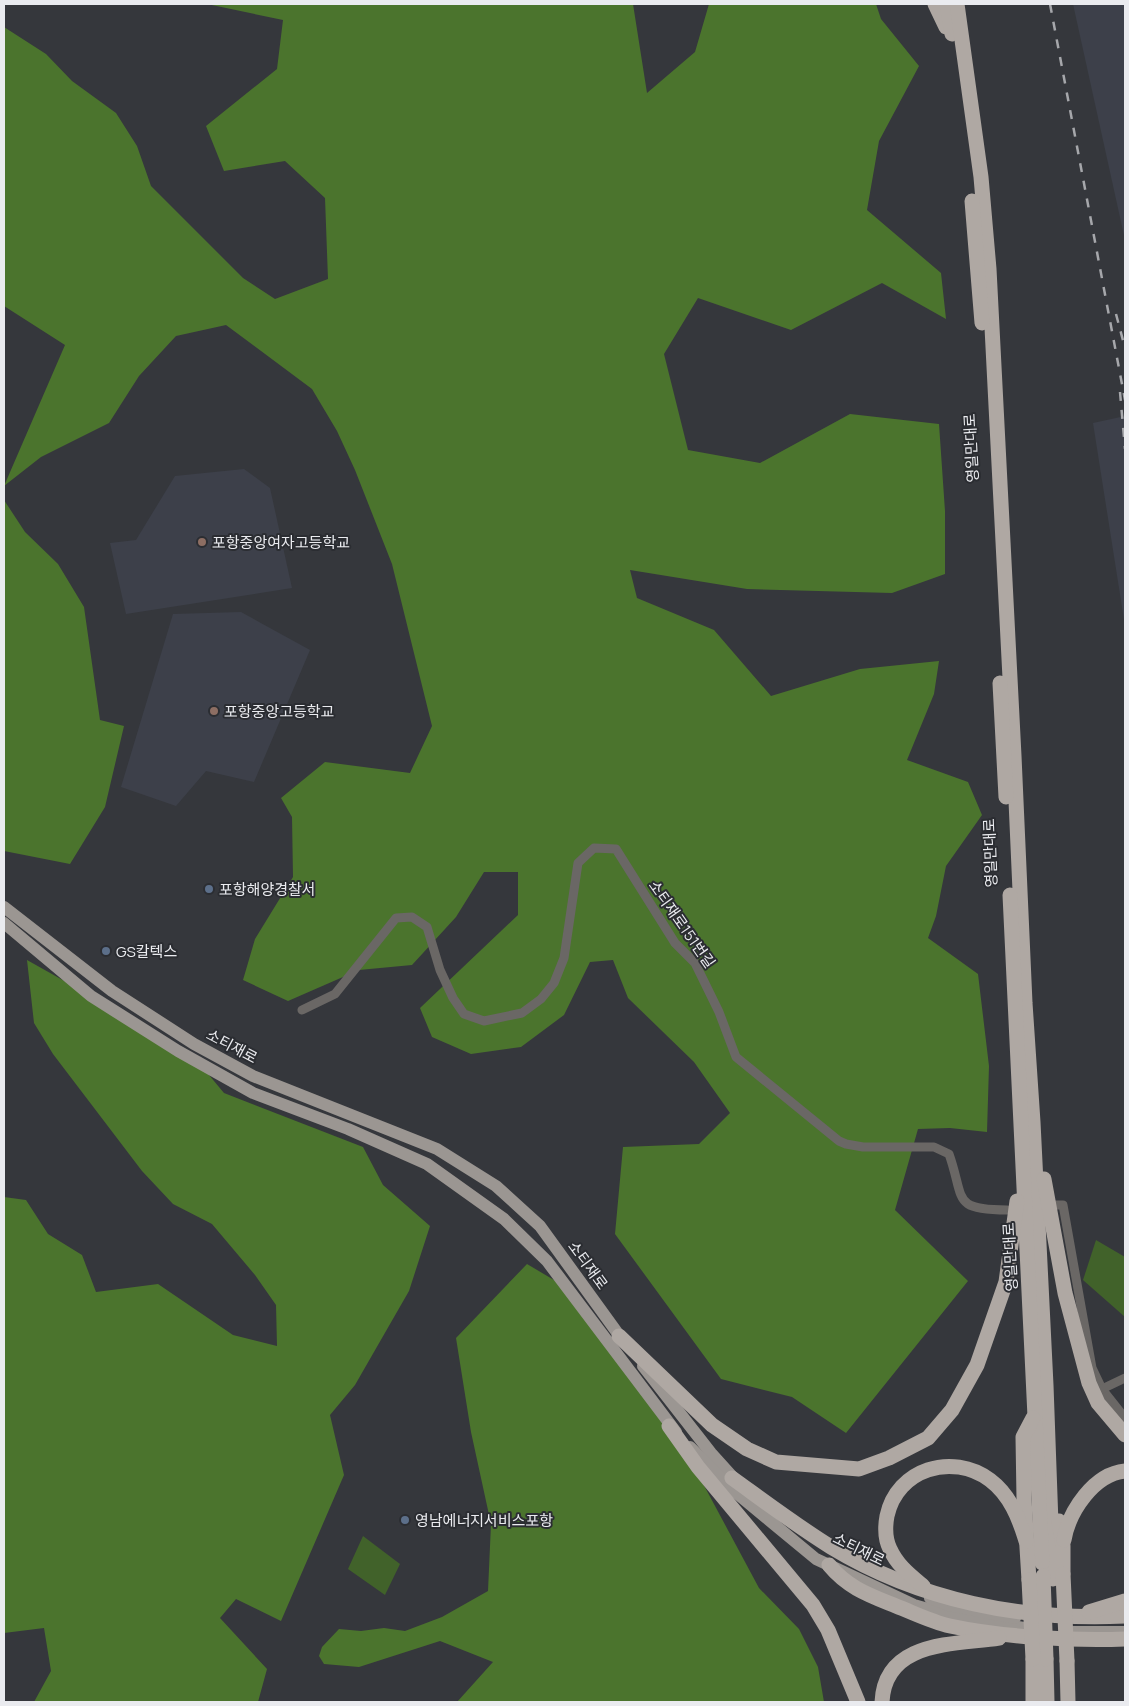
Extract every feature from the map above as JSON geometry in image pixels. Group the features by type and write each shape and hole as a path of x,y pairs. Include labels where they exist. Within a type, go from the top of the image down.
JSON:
{"highway":[{"path":"934,4 958,42"},
{"name":"영일만대로","path":"946,4 958,42 981,177 989,269 1025,1003 1033,1122 1040,1413 1051,1660 1059,1702"},
{"name":"영일만대로","path":"957,4 958,42 983,336 999,645 1014,1008 1040,1413"},
{"path":"958,42 968,4"},
{"path":"1033,1122 1065,1293 1088,1383 1098,1403 1125,1435"},
{"path":"619,1336 712,1425 747,1449 776,1462 811,1467 859,1469 890,1458 928,1438 952,1410 977,1365 1006,1282 1023,1162"},
{"path":"1026,1541 1023,1437 1040,1413"},
{"path":"1040,1413 1055,1460 1058,1515 1063,1546"},
{"path":"669,1426 698,1467 813,1605 828,1630 858,1702"},
{"path":"940,1595 924,1587 896,1561 887,1542 886,1521 888,1510 901,1486 911,1478 924,1470 940,1466 960,1467 980,1474 1000,1489 1012,1504 1026,1541 1047,1577 1051,1660 1068,1702"},
{"path":"1047,1577 1063,1546 1066,1528 1084,1494 1117,1472 1125,1471"},
{"path":"732,1478 832,1547 904,1583 940,1595 1014,1613 1125,1616"},
{"path":"829,1565 842,1581 874,1598 949,1626 1021,1635 1125,1644"},
{"path":"1076,1616 1125,1601"},
{"path":"882,1702 890,1676 898,1665 922,1649 938,1645 1021,1635"},
{"path":"1089,1640 1125,1639"},
{"path":"1032,1699 1051,1660"},
{"name":"영일만대로","path":"1047,1702 1051,1660"}],"main road":[{"name":"소티재로","path":"4,907 112,991 194,1044 254,1076 437,1149 496,1186 540,1226 619,1336 732,1478 777,1518 823,1550 853,1566 948,1605 1026,1620 1125,1621"},
{"name":"소티재로","path":"4,923 91,996 178,1051 253,1093 348,1129 427,1164 504,1219 547,1261 637,1378 669,1426 741,1498 801,1548 829,1565 914,1605 949,1615 1033,1630 1125,1632"}],"street":[{"name":"소티재로151번길","path":"302,1010 335,994 396,918 412,917 427,928 440,970 453,998 464,1014 484,1021 522,1013 541,1000 554,983 564,958 578,863 594,848 616,849 675,943 695,963 719,1012 736,1057 839,1141 863,1147 934,1147 949,1154 960,1197 971,1207 1007,1210"},
{"path":"1052,1205 1063,1205 1092,1368 1102,1389 1125,1418"},
{"path":"1102,1389 1125,1378"}],"shaded area":[{"path":"1073,4 1125,4 1125,240"},
{"path":"1125,416 1125,626 1093,423"},
{"name":"포항중앙여자고등학교","path":"244,469 270,488 292,588 126,614 110,543 136,540 175,476"},
{"name":"포항중앙고등학교","path":"241,612 310,650 254,782 206,771 176,806 121,787 173,614"}],"green space":[{"path":"207,4 633,4 647,93 695,52 709,4 876,4 881,19 919,66 879,141 867,210 941,273 946,319 882,283 791,330 698,298 664,354 688,450 760,463 850,414 939,424 945,511 945,574 892,593 747,589 630,570 637,598 714,630 771,696 860,669 939,661 934,694 907,760 968,782 982,815 946,866 936,916 928,938 978,974 989,1066 987,1132 950,1128 918,1129 895,1210 968,1281 846,1433 792,1397 721,1379 615,1234 623,1147 699,1144 730,1113 694,1062 628,998 613,960 590,962 564,1015 521,1047 471,1054 432,1037 420,1008 518,915 518,872 484,872 456,917 412,965 359,970 288,1001 243,980 255,939 293,877 292,817 281,798 325,762 410,773 432,726 392,564 355,470 337,431 312,389 226,325 176,336 139,376 109,423 41,457 4,486 65,345 4,306 4,27 46,54 72,81 116,113 137,146 151,186 243,278 275,299 328,279 325,198 285,161 224,171 206,126 277,69 283,20"},
{"path":"4,500 25,532 58,564 84,607 100,720 124,726 105,807 70,864 4,851"},
{"path":"27,960 189,1051 224,1093 363,1147 383,1185 430,1226 409,1291 355,1385 330,1415 344,1475 281,1621 236,1599 220,1618 267,1669 258,1702 34,1702 51,1671 44,1628 4,1633 4,1197 26,1200 48,1234 82,1255 96,1292 158,1284 233,1335 277,1346 276,1305 255,1275 212,1224 173,1204 142,1171 53,1054 34,1023"},
{"path":"1096,1240 1125,1257 1125,1317 1083,1280"},
{"path":"527,1264 559,1283 685,1450 759,1588 799,1629 818,1667 824,1702 457,1702 493,1662 440,1641 359,1667 324,1664 319,1656 322,1647 339,1629 361,1631 384,1628 405,1631 442,1617 488,1591 491,1524 471,1432 456,1338"},
{"path":"363,1536 400,1564 385,1595 348,1569"}],"railway":[{"path":"1050,4 1125,400"},
{"path":"1116,314 1125,348"},
{"path":"1120,392 1125,449"}],"place":[{"name":"포항중앙여자고등학교","path":"202,542"},
{"name":"포항중앙고등학교","path":"214,711"},
{"name":"포항해양경찰서","path":"209,889"},
{"name":"GS칼텍스","path":"106,951"},
{"name":"영남에너지서비스포항","path":"405,1520"}]}
